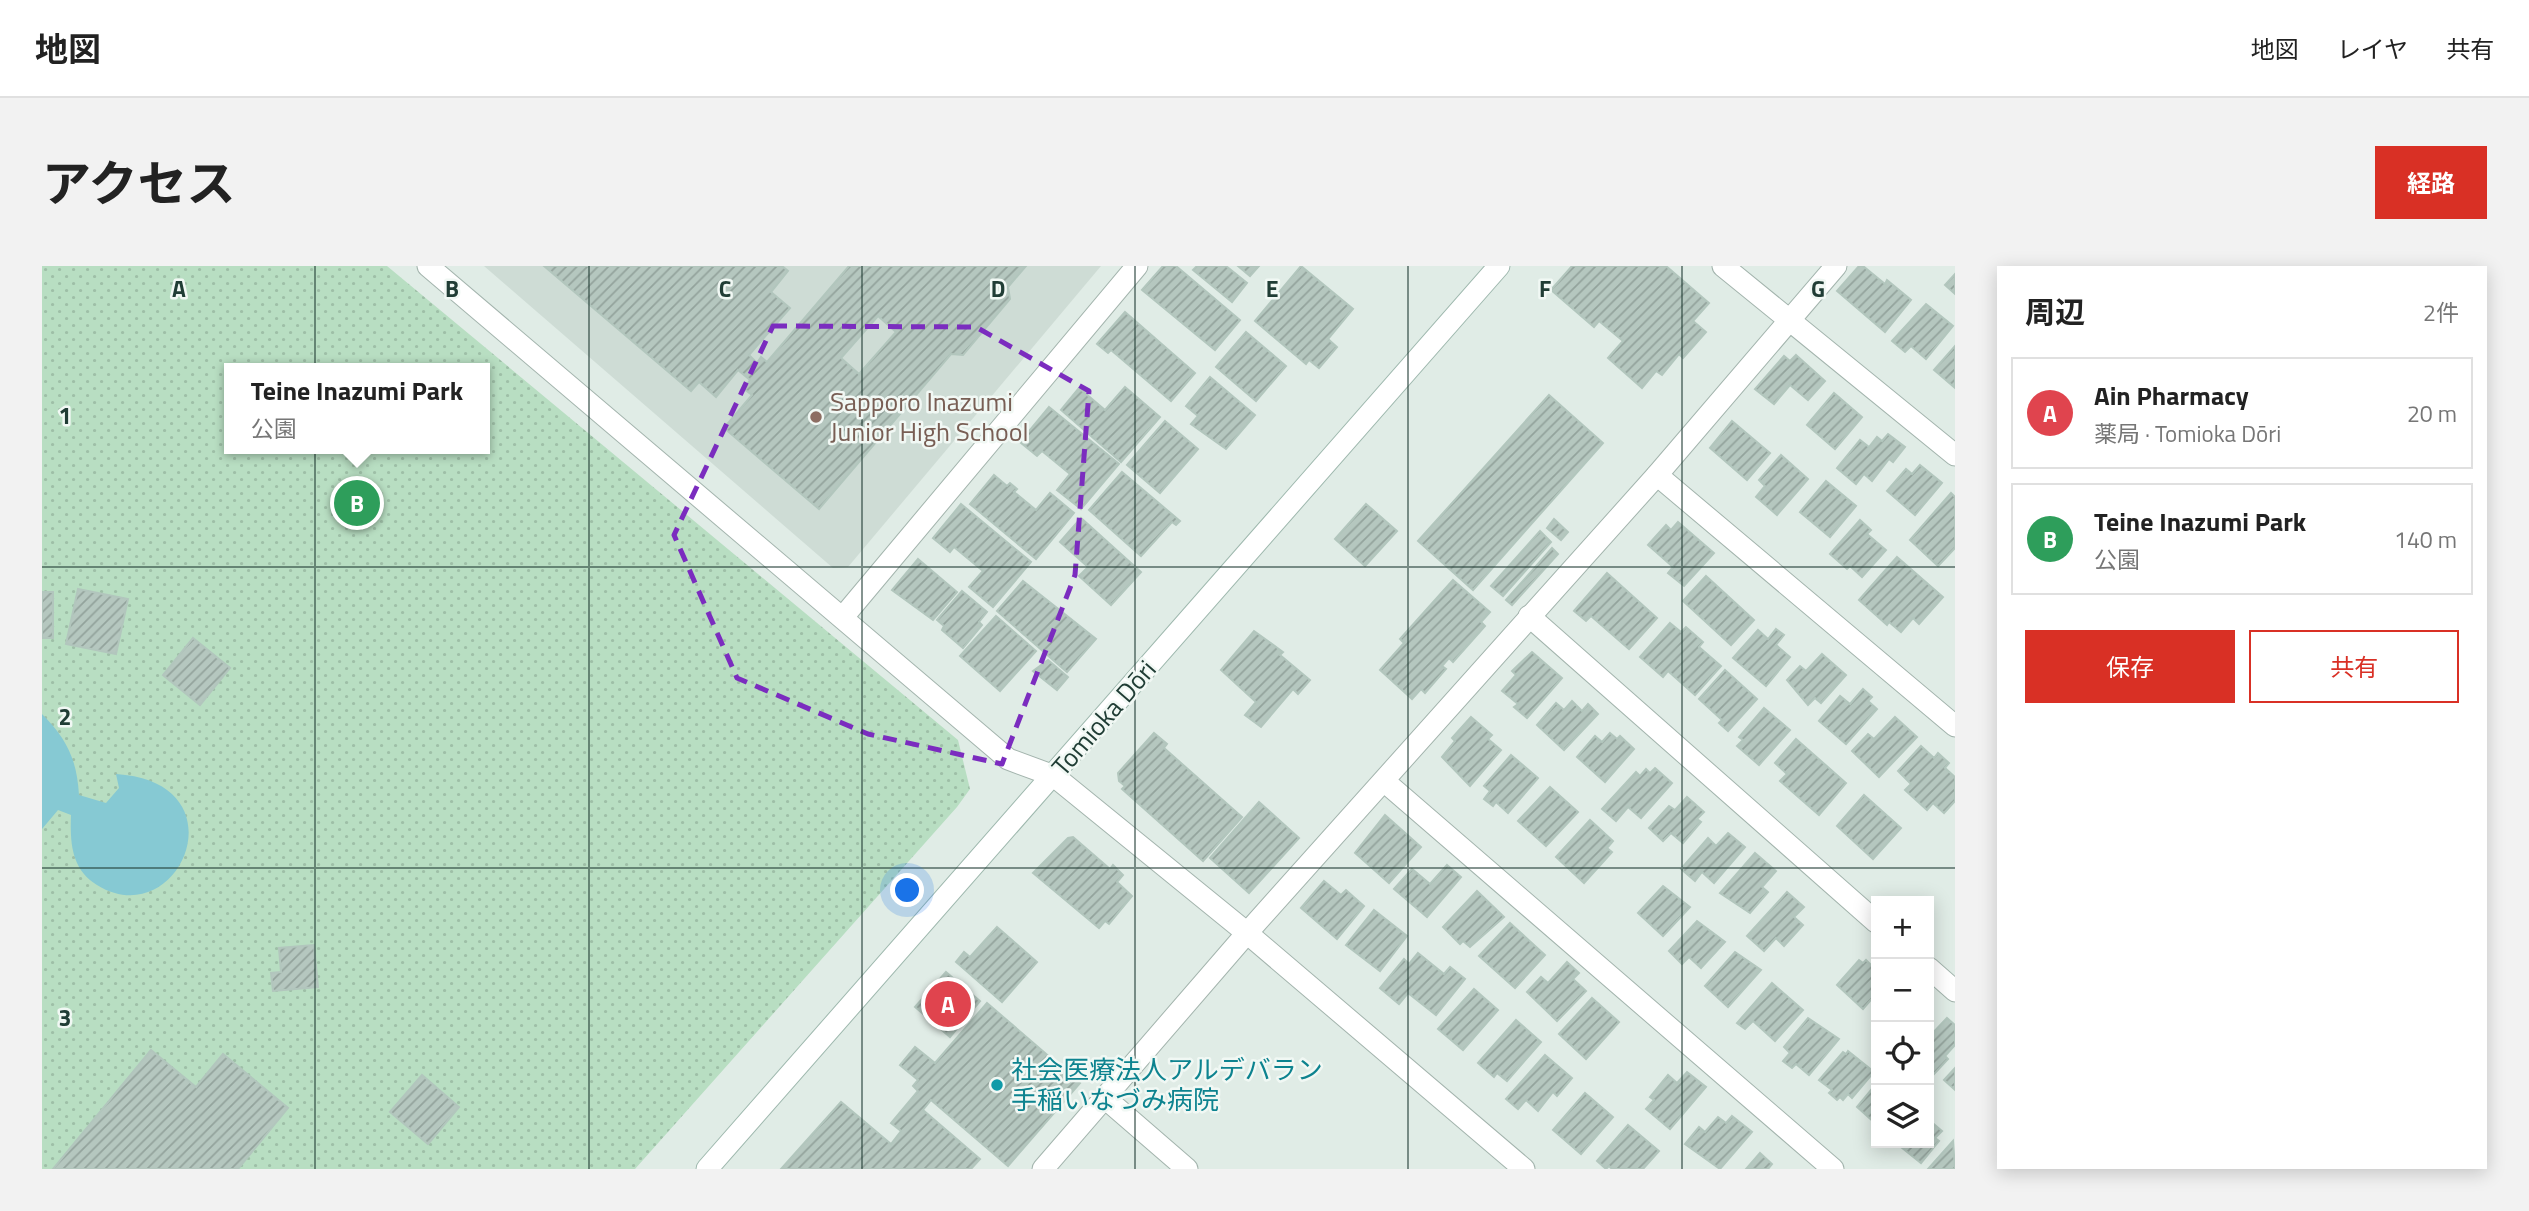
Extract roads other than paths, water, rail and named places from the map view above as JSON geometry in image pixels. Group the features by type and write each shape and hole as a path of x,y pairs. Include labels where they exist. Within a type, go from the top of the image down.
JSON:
{"street":[{"path":"428,266 1008,759 1054,776 1247,933 1524,1169"},
{"path":"843,617 1137,266"},
{"name":"Tomioka Dōri","path":"707,1169 1499,266"},
{"path":"1723,266 1955,455"},
{"path":"1043,1169 1247,933 1657,475 1836,266"},
{"path":"1657,475 1955,726"},
{"path":"1530,616 1871,918"},
{"path":"1384,781 1833,1169"},
{"path":"1934,972 1955,991"},
{"path":"1105,1098 1187,1169"}],"water":[{"path":"42,714 58,732 69,751 76,771 79,795 106,803 119,788 116,774 156,783 179,802 188,826 186,852 173,874 153,890 127,895 97,885 88,879 74,854 71,815 58,810 42,829"}],"place":[{"name":"Sapporo Inazumi Junior High School","path":"816,417"},
{"name":"Teine Inazumi Park","path":"357,503"},
{"name":"Ain Pharmacy","path":"948,1004"},
{"name":"社会医療法人アルデバラン 手稲いなづみ病院","path":"997,1085"}]}
